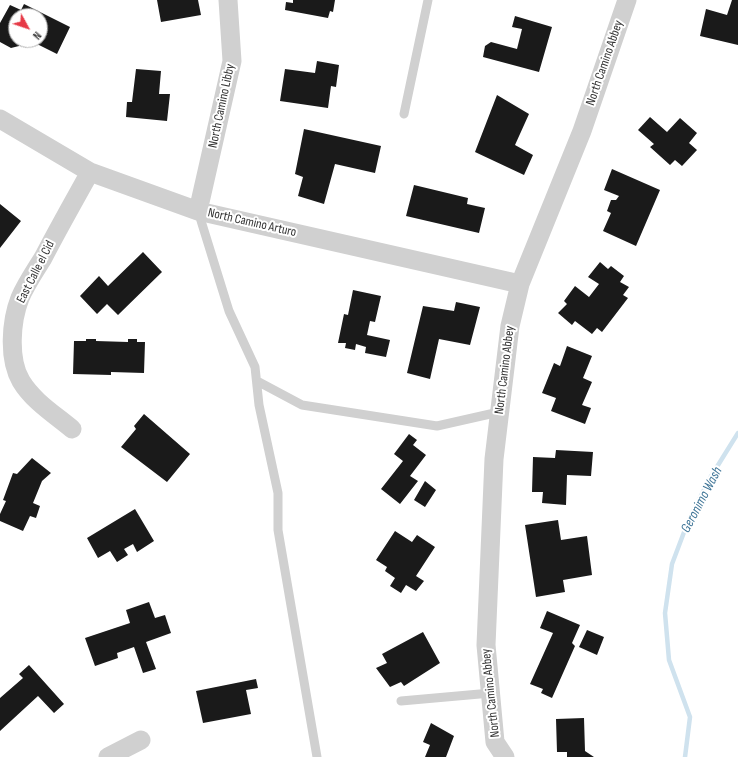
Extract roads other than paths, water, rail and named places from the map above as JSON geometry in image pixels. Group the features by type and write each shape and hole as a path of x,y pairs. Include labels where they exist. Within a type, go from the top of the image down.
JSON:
{"street":[{"name":"North Camino Libby","path":"198,211 232,61 228,0"},
{"name":"North Camino Abbey","path":"505,757 495,742 486,645 494,459 510,326 520,284 582,131 627,0"},
{"name":"North Camino Arturo","path":"0,119 90,172 198,211 520,284"},
{"name":"East Calle el Cid","path":"72,429 31,395 21,380 14,363 12,343 14,322 20,298 90,172"},
{"path":"108,757 141,740"}],"lane":[{"path":"404,114 428,0"},
{"path":"198,211 229,311 255,367 259,405 278,493 278,530 317,757"},
{"path":"257,381 302,405 437,426 499,412"},
{"path":"401,701 491,693"}],"waterway":[{"name":"Geronimo Wash","path":"685,757 690,717 669,660 665,613 672,564 689,519 710,478 738,433"}]}
